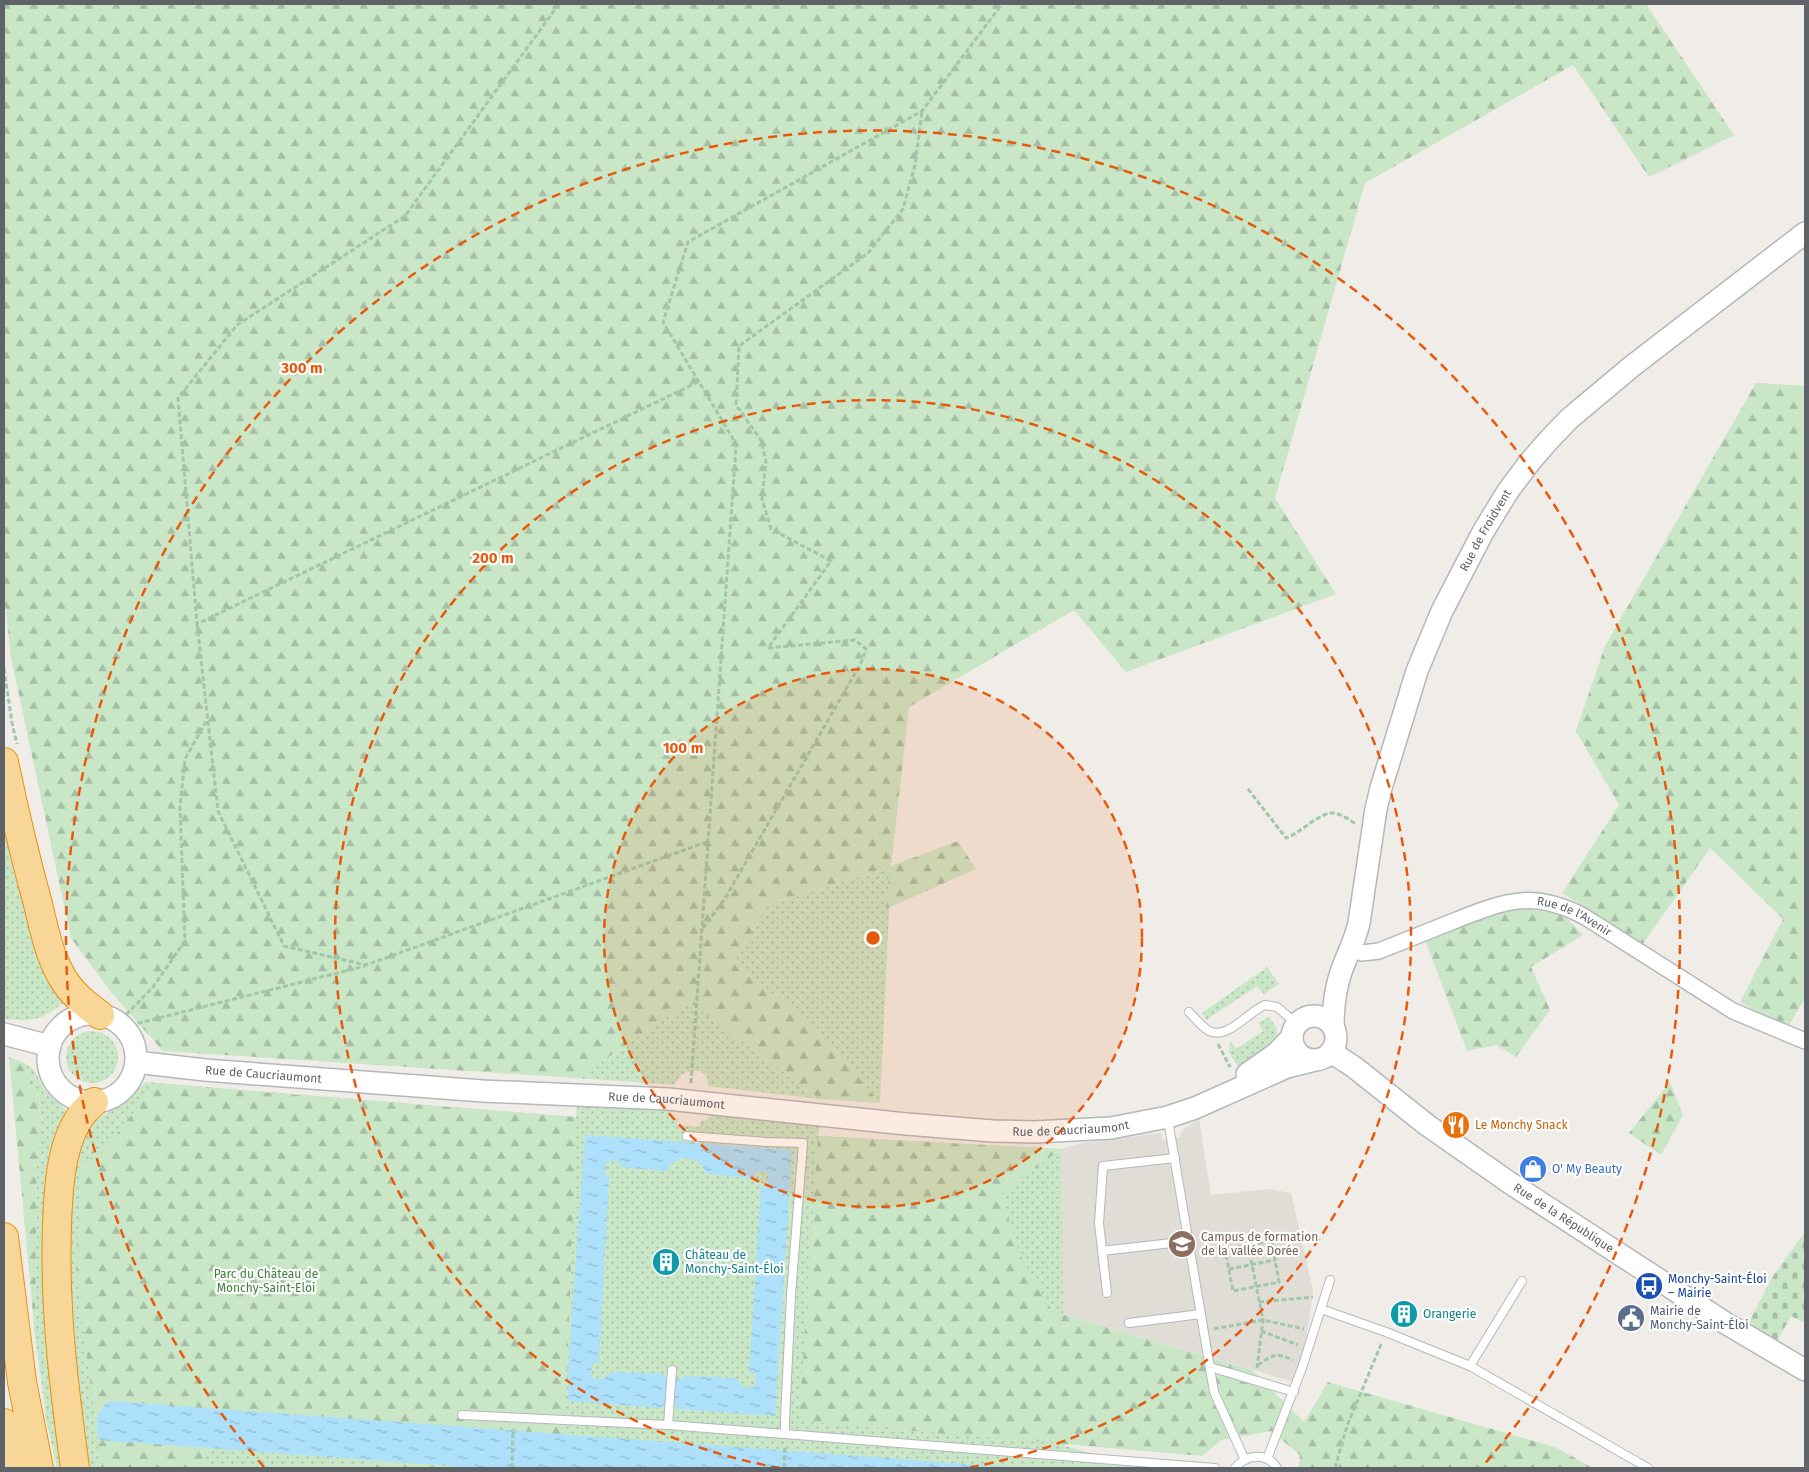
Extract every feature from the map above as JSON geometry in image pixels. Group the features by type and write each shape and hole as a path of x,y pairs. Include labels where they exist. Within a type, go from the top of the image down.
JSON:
{"highway":[{"path":"4,762 25,855 49,946 57,968 79,999 114,1021"},
{"path":"75,1468 66,1402 59,1325 57,1213 62,1167 71,1133 82,1114 94,1102"},
{"path":"4,1238 22,1382 39,1468"},
{"path":"4,1423 13,1468"}],"street":[{"name":"Rue de Froidvent","path":"1352,948 1360,924 1381,788 1422,657 1448,598 1474,547 1508,491 1538,451 1569,419 1645,355 1805,233"},
{"name":"Rue de l'Avenir","path":"1352,948 1362,953 1379,951 1495,905 1524,900 1546,901 1564,906 1585,917 1733,1011 1805,1041"},
{"path":"1195,1108 1277,1053 1340,973 1352,948"},
{"path":"1333,1027 1333,1004 1340,973"},
{"path":"81,1015 114,1021 134,1043 136,1062 133,1074 123,1090 107,1100 94,1102 75,1099 55,1083 48,1065 50,1046 55,1034 69,1020 81,1015"},
{"path":"1195,1108 1287,1067 1323,1056 1336,1042 1336,1034 1333,1027 1325,1019 1318,1016 1297,1027"},
{"path":"1297,1027 1295,1049 1300,1055 1307,1059 1323,1056"},
{"path":"4,1034 50,1046"},
{"name":"Rue de la République","path":"1323,1056 1354,1067 1427,1125 1510,1183 1727,1324 1805,1370"},
{"name":"Rue de Caucriaumont","path":"136,1062 205,1070 483,1091 643,1097 843,1118 1003,1131 1044,1132 1093,1129 1168,1118 1195,1108"}],"lane":[{"path":"1189,1012 1210,1032 1217,1033 1227,1031 1266,1005 1277,1007 1297,1027"},
{"path":"1168,1118 1210,1367 1218,1402 1245,1460"},
{"path":"687,1136 803,1143 791,1305 785,1434"},
{"path":"1107,1293 1099,1223 1103,1166 1175,1158"},
{"path":"1102,1251 1188,1240"},
{"path":"1267,1459 1309,1350 1330,1280"},
{"path":"1470,1366 1522,1281"},
{"path":"1321,1309 1386,1332 1470,1366 1648,1468"},
{"path":"1129,1323 1201,1314"},
{"path":"1210,1367 1294,1392"},
{"path":"668,1425 672,1370"},
{"path":"462,1415 668,1425 1215,1468"},
{"path":"1236,1468 1245,1460 1260,1457 1267,1459 1277,1468"}],"path":[{"path":"366,965 284,946 218,811 197,624 178,398 237,325 405,216 559,4"},
{"path":"690,1101 736,447 663,322 688,242 922,111 1002,4"},
{"path":"703,928 724,900 861,663 866,649 855,640 768,648 831,561 770,529 762,499 766,461 761,440 736,405 739,346 868,253 898,216 903,209 915,165 922,111"},
{"path":"197,624 698,382"},
{"path":"114,1021 153,987 184,941 180,806 184,758 208,720"},
{"path":"1248,789 1286,838 1294,836 1326,814 1336,813 1373,833"},
{"path":"114,1021 366,965 709,841"},
{"path":"1217,1033 1219,1047 1237,1080"},
{"path":"1272,1241 1275,1260 1279,1282 1233,1291 1225,1250 1272,1241"},
{"path":"1248,1245 1263,1320 1257,1365 1270,1357 1280,1355 1293,1360 1302,1368"},
{"path":"1229,1269 1275,1260"},
{"path":"1259,1302 1325,1296"},
{"path":"1204,1331 1263,1320 1315,1332"},
{"path":"1261,1331 1309,1350"},
{"path":"1335,1468 1347,1426 1386,1332"},
{"path":"512,1468 514,1428"},
{"path":"784,1448 784,1468"}],"shaded area":[{"name":"Campus de formation de la vallée Dorée","path":"1199,1119 1211,1195 1269,1189 1291,1193 1313,1291 1305,1347 1294,1382 1063,1314 1061,1149 1082,1143 1161,1133 1163,1140 1179,1137 1183,1130"}],"green space":[{"path":"4,4 1646,4 1734,135 1649,177 1573,65 1365,183 1275,498 1336,594 1126,672 1074,610 909,707 891,866 958,841 976,869 886,909 890,867 768,905 733,963 815,1026 880,1103 820,1099 689,1002 591,1069 590,1079 163,1051 110,991 71,938 11,658 4,595"},
{"path":"1756,383 1805,386 1805,998 1788,1027 1740,1002 1783,919 1710,848 1643,944 1562,893 1619,805 1576,731 1605,646"},
{"path":"4,794 65,1002 50,1013 30,1020 4,1019"},
{"path":"891,867 880,1103 815,1026 733,963 768,905"},
{"path":"1509,907 1563,914 1583,935 1531,967 1550,1010 1516,1057 1496,1045 1467,1051 1424,937"},
{"path":"1267,967 1279,984 1264,994 1257,986 1206,1020 1202,1013"},
{"path":"689,1002 820,1099 708,1086 707,1077 701,1071 682,1074 675,1085 590,1079 591,1069"},
{"path":"1269,1017 1276,1027 1277,1034 1275,1040 1265,1052 1239,1068 1229,1053 1230,1040 1236,1049 1263,1031 1258,1023"},
{"path":"92,1031 102,1033 110,1039 116,1047 118,1057 116,1067 110,1075 102,1081 92,1083 82,1081 74,1075 68,1067 66,1057 68,1047 74,1039 82,1033"},
{"path":"9,1057 25,1063 40,1102 37,1164 35,1335"},
{"path":"25,1063 34,1070 45,1090 66,1110 62,1132 69,1468 57,1468 47,1424 35,1335 37,1164 40,1102"},
{"name":"Parc du Château de Monchy-Saint-Eloi","path":"146,1082 576,1117 577,1106 668,1109 670,1117 678,1119 677,1125 699,1127 701,1121 707,1120 713,1113 820,1124 818,1136 1061,1149 1065,1446 1144,1468 89,1468 83,1437 66,1267 71,1199 79,1156 88,1126 120,1104"},
{"path":"1670,1082 1683,1115 1661,1155 1629,1133"},
{"path":"155,1084 576,1117 565,1436 218,1409 205,1463 207,1468 101,1468 76,1270 81,1163 103,1152"},
{"path":"818,1136 1061,1149 1001,1194 1020,1255 1052,1311 1252,1370 1304,1422 1328,1382 1555,1447 1593,1468 1299,1468 1300,1455 1271,1431 1221,1440 1202,1456 799,1421"},
{"path":"1805,1232 1805,1323 1791,1316 1776,1343 1747,1326 1773,1276"},
{"path":"372,1460 460,1468 371,1468"}],"water":[{"path":"585,1135 792,1150 775,1416 679,1409 676,1406 665,1406 663,1408 568,1401 568,1371","holes":["681,1158 699,1163 702,1165 705,1173 754,1179 754,1172 768,1173 768,1187 761,1187 749,1373 756,1373 755,1387 742,1387 742,1384 735,1378 684,1376 681,1379 665,1377 663,1374 612,1372 609,1375 606,1374 605,1379 591,1378 592,1363 599,1363 609,1177 605,1175 606,1161 620,1162 620,1167 668,1171 670,1165"]},
{"path":"110,1401 1023,1468 478,1468 99,1440 97,1418 101,1410"}],"place":[{"name":"Le Monchy Snack","path":"1456,1125"},
{"name":"O' My Beauty","path":"1533,1169"},
{"name":"Campus de formation de la vallée Dorée","path":"1182,1244"},
{"name":"Château de Monchy-Saint-Éloi","path":"666,1262"},
{"name":"Monchy-Saint-Éloi – Mairie","path":"1649,1286"},
{"name":"Orangerie","path":"1404,1314"},
{"name":"Mairie de Monchy-Saint-Éloi","path":"1631,1318"}]}
